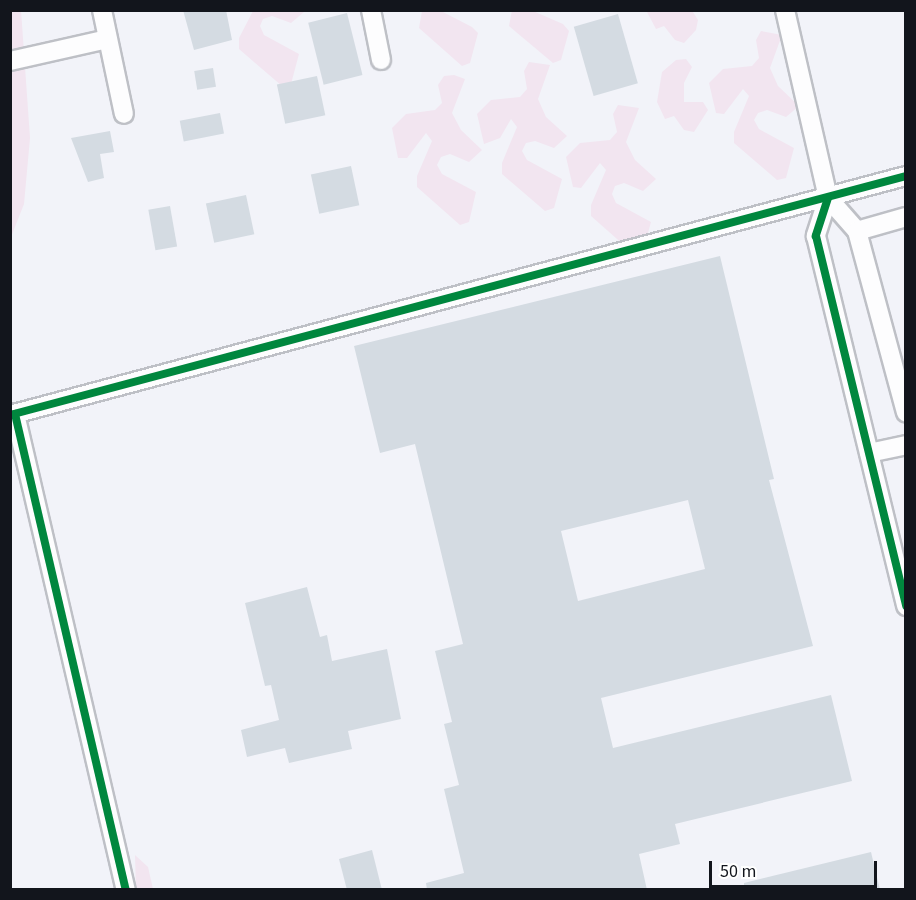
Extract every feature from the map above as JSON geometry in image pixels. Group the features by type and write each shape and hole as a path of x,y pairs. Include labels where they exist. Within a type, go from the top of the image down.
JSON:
{"street":[{"path":"102,10 124,114"},
{"path":"371,10 381,60"},
{"path":"785,10 828,198 857,231 906,412"},
{"path":"10,61 108,39"},
{"path":"126,890 13,414 906,176"},
{"path":"828,198 816,236 906,606"},
{"path":"857,231 906,217"},
{"path":"869,453 906,445"}],"shaded area":[{"path":"21,10 30,138 24,204 11,237 10,11"},
{"path":"512,10 533,11 563,24 569,31 561,60 553,63 509,26"},
{"path":"253,11 304,12 291,23 272,16 263,19 260,26 264,35 299,54 291,84 282,86 239,49 239,38"},
{"path":"422,11 441,11 472,27 478,33 470,63 462,66 419,28"},
{"path":"647,12 693,12 698,20 696,30 684,43 675,40 664,26 656,29"},
{"path":"761,31 782,35 770,68 778,86 799,106 786,117 767,110 758,113 754,120 759,129 794,148 786,178 777,180 734,143 734,132 749,96 743,89 724,114 716,113 709,83 723,69 752,66 759,58 756,40"},
{"path":"686,59 692,67 684,83 684,102 703,102 708,110 694,132 684,130 674,116 665,119 657,102 662,72 676,60"},
{"path":"529,62 550,65 538,99 546,117 567,136 554,148 535,141 526,143 522,151 527,160 562,179 554,208 545,211 502,174 502,163 517,127 511,119 500,138 484,144 477,114 491,100 520,97 527,89 524,71"},
{"path":"454,75 465,79 452,113 461,130 482,150 469,162 450,154 441,157 437,165 442,174 476,192 469,222 460,225 417,187 417,176 432,141 426,133 407,158 398,158 392,128 406,114 435,110 442,103 438,85 444,76"},
{"path":"618,105 639,108 626,142 635,160 656,179 643,191 624,183 615,186 612,194 616,203 651,222 643,251 634,254 591,216 591,205 606,170 600,163 581,188 573,187 566,157 580,143 610,140 617,132 613,114"},
{"path":"135,855 148,867 153,889 136,889"}],"building":[{"path":"183,10 226,10 232,40 194,50"},
{"path":"347,13 362,75 324,85 308,23"},
{"path":"618,14 638,83 594,96 574,27"},
{"path":"213,68 216,87 197,90 194,71"},
{"path":"317,76 325,115 285,124 277,85"},
{"path":"220,113 224,134 184,141 180,121"},
{"path":"110,131 114,152 100,154 104,178 88,182 71,138"},
{"path":"351,166 359,205 319,214 311,175"},
{"path":"246,195 254,234 214,243 206,204"},
{"path":"170,206 177,246 155,250 148,210"},
{"path":"720,256 774,479 769,480 813,646 601,698 613,748 831,695 852,781 675,824 680,844 639,854 647,890 427,890 426,883 464,873 444,789 459,785 444,724 452,722 435,651 463,644 415,444 380,453 354,346","holes":["688,500 705,569 578,601 561,531"]},
{"path":"307,587 320,637 327,635 332,661 387,649 401,719 348,731 352,749 289,763 285,748 247,757 241,730 279,720 271,685 265,686 245,603"},
{"path":"372,850 382,890 347,890 339,859"},
{"path":"871,852 880,890 744,890 744,883"}],"cycle path":[{"path":"10,415 906,176"},
{"path":"828,198 816,236 906,606"},
{"path":"15,414 126,890"}]}
